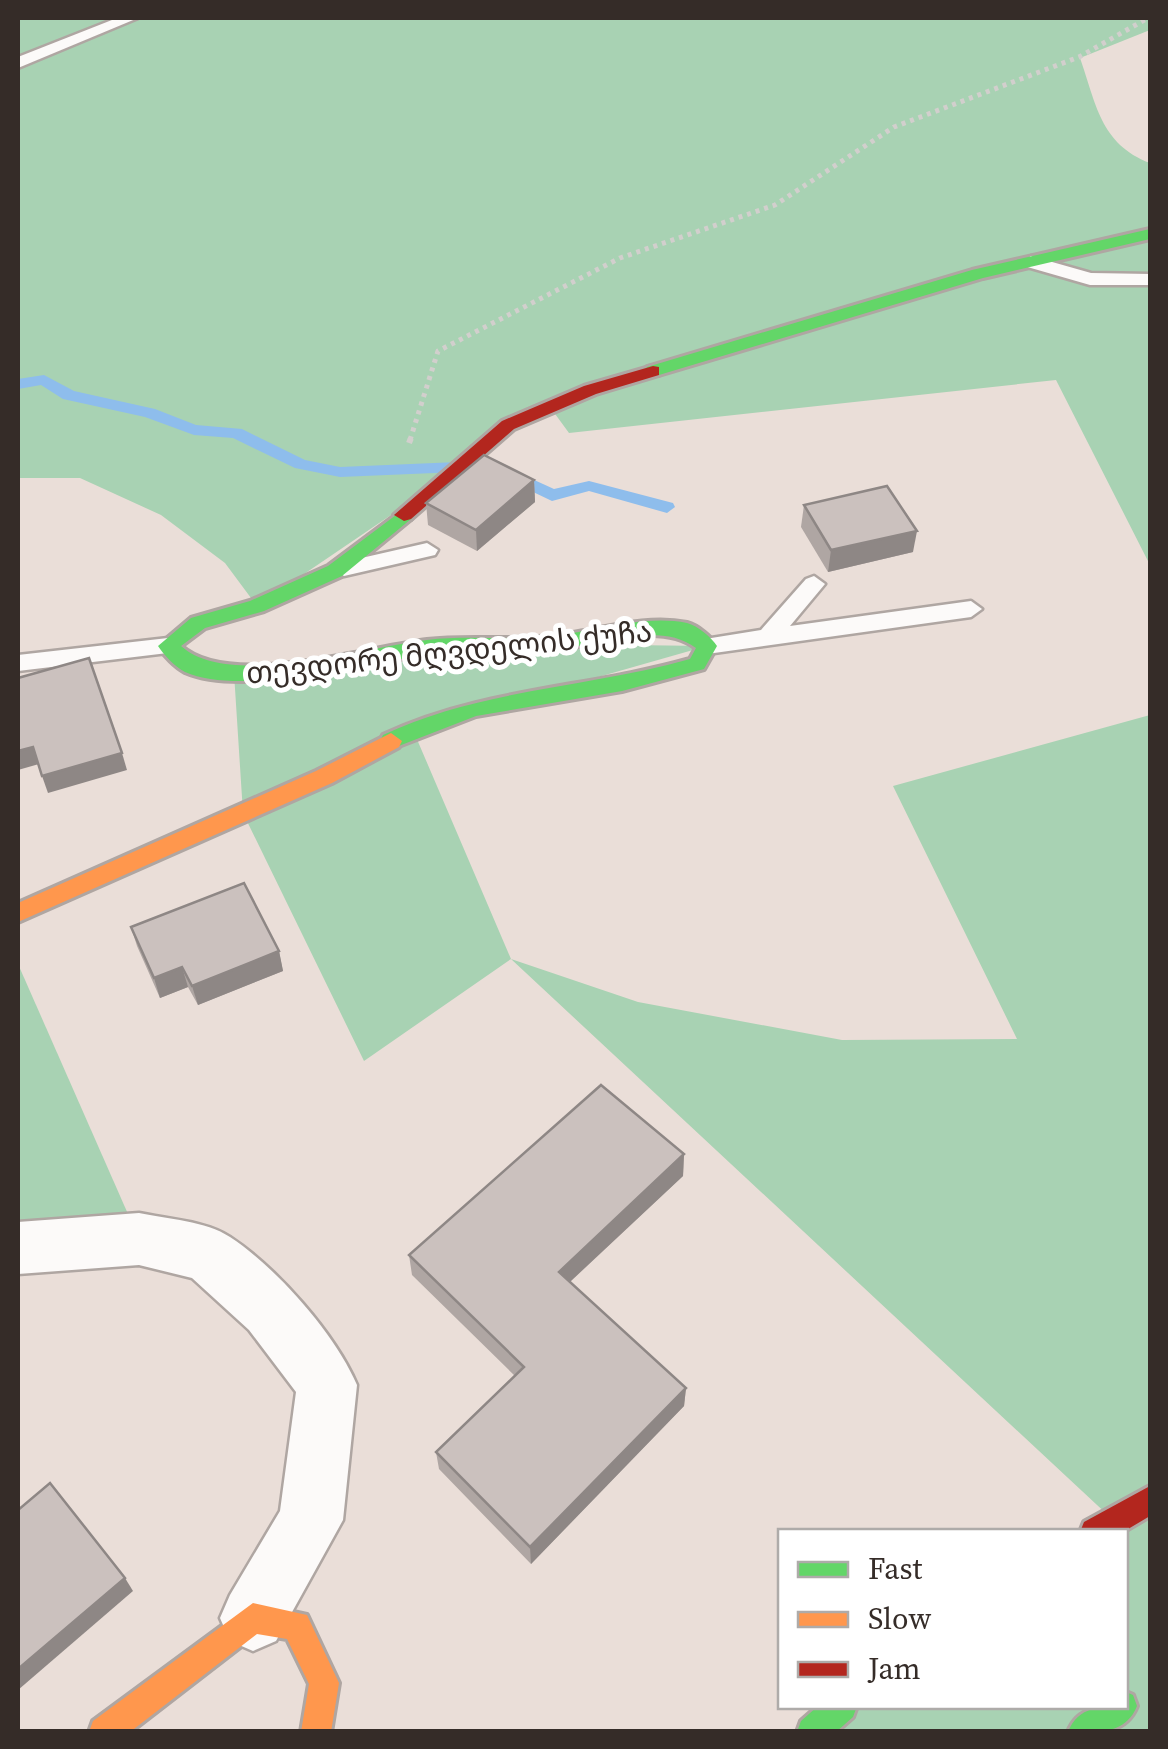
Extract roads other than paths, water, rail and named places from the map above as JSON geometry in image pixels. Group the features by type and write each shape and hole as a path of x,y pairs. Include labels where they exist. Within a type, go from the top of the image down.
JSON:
{"street":[{"name":"თევდორე მღვდელის ქუჩა","path":"18,913 324,777 413,729 498,701 623,684 697,664 707,646 686,630 636,630 548,644 429,647 312,668 234,674 190,666 168,646 198,623 257,606 335,572 461,469 508,424 590,390 907,295 1150,234"},
{"path":"18,1248 139,1240 208,1255 270,1310 327,1385 311,1520 253,1618 104,1732"},
{"path":"1099,1529 1150,1500"},
{"path":"253,1618 296,1626 324,1683 316,1732"},
{"path":"812,1732 839,1709"},
{"path":"1084,1732 1118,1709"}],"lane":[{"path":"18,63 130,18"},
{"path":"1031,262 1090,279 1150,280"},
{"path":"335,572 427,550"},
{"path":"768,637 814,584"},
{"path":"707,646 971,609"},
{"path":"18,663 168,646"}],"waterway":[{"path":"18,384 44,380 69,395 149,413 194,430 236,433 301,464 340,472 458,467"},
{"path":"510,474 552,495 589,486 667,507"}]}
